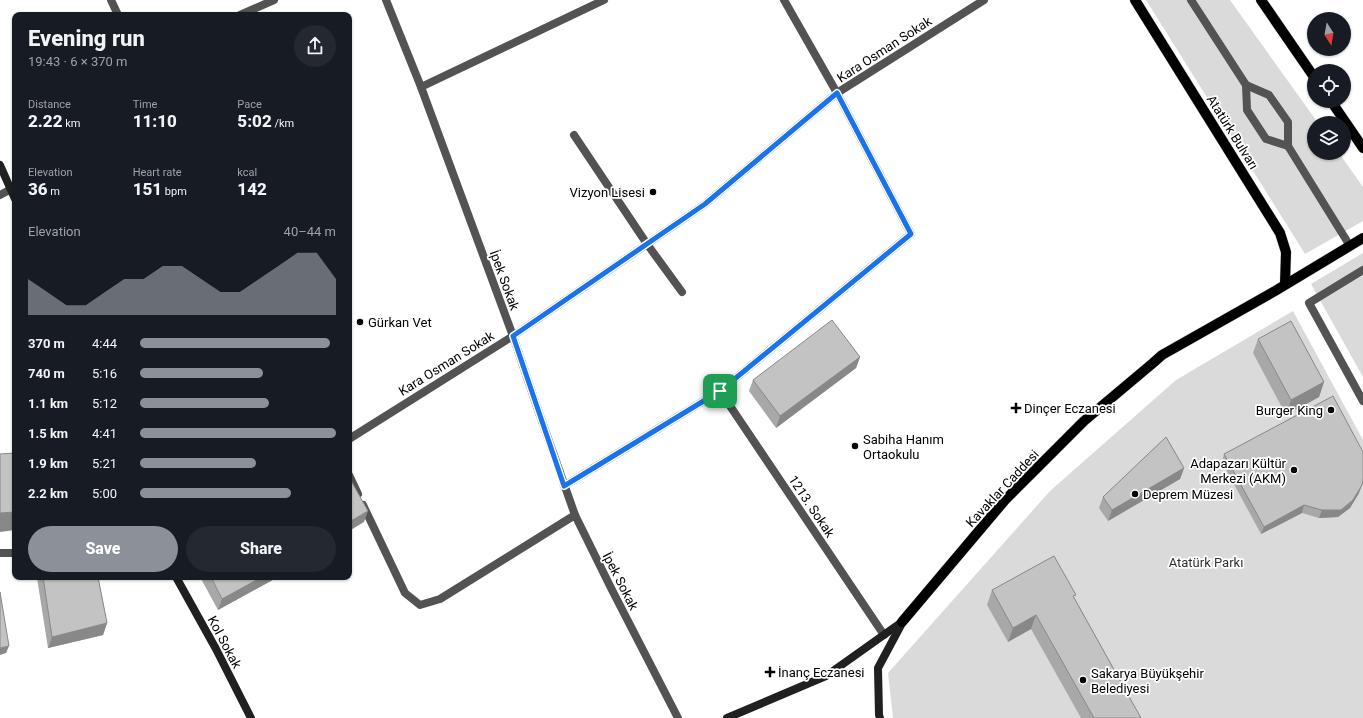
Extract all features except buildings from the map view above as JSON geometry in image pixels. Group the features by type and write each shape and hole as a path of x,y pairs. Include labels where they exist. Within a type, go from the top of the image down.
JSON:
{"main road":[{"name":"Atatürk Bulvarı","path":"1135,0 1280,233 1286,252 1285,284"},
{"path":"1261,0 1307,67"},
{"path":"1336,108 1363,148"},
{"path":"0,165 12,186"},
{"name":"Kavaklar Caddesi","path":"727,718 826,676 902,622 1005,500 1084,421 1162,355 1363,238"},
{"name":"Kol Sokak","path":"178,580 216,649 251,718"},
{"path":"880,718 878,715 878,668 902,622"}],"street":[{"path":"111,0 117,12"},
{"path":"247,12 274,0"},
{"name":"İpek Sokak","path":"386,0 421,87 513,336 575,515 678,718"},
{"path":"421,87 604,0"},
{"path":"564,486 720,391 911,234 837,93 784,0"},
{"name":"Kara Osman Sokak","path":"352,437 513,336 705,204 837,93 984,0"},
{"path":"1191,0 1246,85 1247,110 1266,139 1288,146"},
{"path":"1246,85 1270,95 1288,122 1288,146 1350,246"},
{"path":"574,135 647,244 682,292"},
{"path":"0,195 12,189"},
{"path":"1363,270 1309,303 1363,401"},
{"name":"1213. Sokak","path":"720,391 884,635"},
{"path":"352,481 405,593 420,605 440,599 575,515"},
{"path":"0,553 12,553"}],"green space":[{"path":"1146,0 1230,0 1313,116 1307,116 1307,160 1344,160 1363,187 1363,221 1305,254"},
{"path":"1363,253 1363,377 1311,284"},
{"name":"Atatürk Parkı","path":"1293,311 1363,440 1363,718 893,718 888,673 1050,491 1176,380"}],"place":[{"name":"Vizyon Lisesi","path":"653,192"},
{"name":"Gürkan Vet","path":"360,322"},
{"name":"Dinçer Eczanesi","path":"1016,408"},
{"name":"Burger King","path":"1331,410"},
{"name":"Sabiha Hanım Ortaokulu","path":"855,446"},
{"name":"Adapazarı Kültür Merkezi (AKM)","path":"1294,470"},
{"name":"Deprem Müzesi","path":"1135,494"},
{"name":"İnanç Eczanesi","path":"770,672"},
{"name":"Sakarya Büyükşehir Belediyesi","path":"1083,680"}],"route":[{"path":"837,93 911,234 720,391 564,486 513,336 705,204 837,93"}]}
